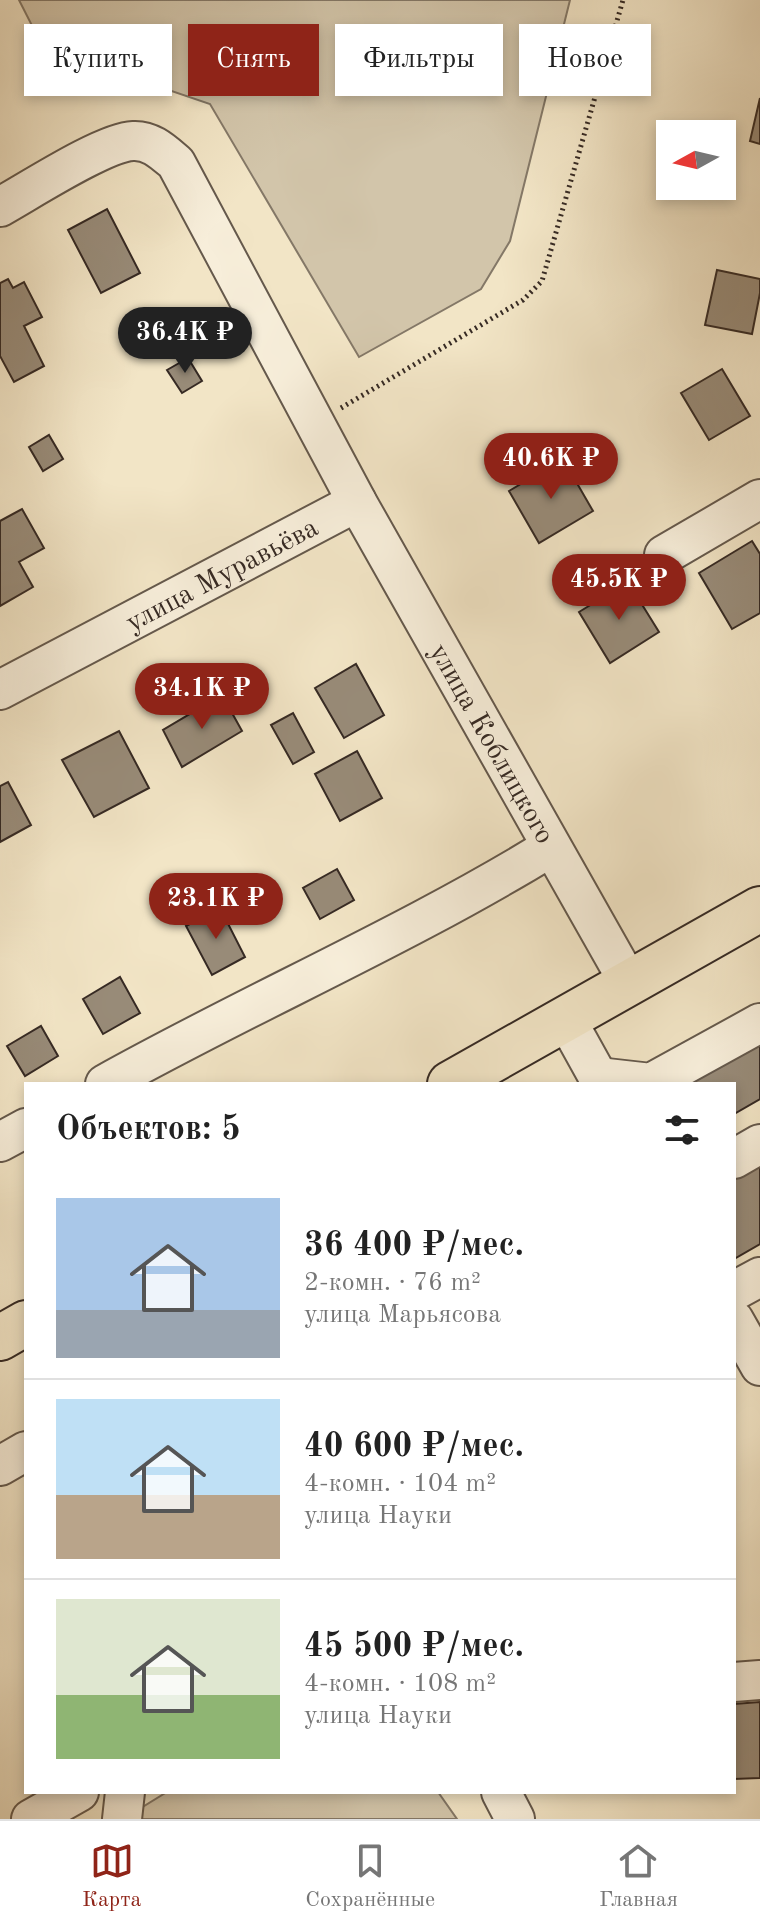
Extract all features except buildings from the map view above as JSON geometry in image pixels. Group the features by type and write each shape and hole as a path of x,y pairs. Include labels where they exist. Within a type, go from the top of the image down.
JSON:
{"main road":[{"path":"454,1082 760,909"},
{"path":"0,1338 24,1324"}],"street":[{"name":"улица Коблицкого","path":"0,207 109,147 134,140 157,146 176,163 357,502 629,983"},
{"path":"664,555 760,499"},
{"name":"улица Муравьёва","path":"0,690 357,502"},
{"path":"109,1082 196,1033 492,884 551,847"},
{"path":"566,1019 600,1080 634,1082"},
{"path":"653,1082 760,1023"},
{"path":"0,1142 24,1129"},
{"path":"736,1158 760,1144"},
{"path":"736,1290 760,1277"},
{"path":"736,1324 760,1366"},
{"path":"0,1466 24,1452"},
{"path":"736,1682 760,1680"},
{"path":"31,1819 75,1794"},
{"path":"122,1819 125,1794"},
{"path":"502,1794 515,1819"}],"path":[{"path":"314,422 379,387 523,300 542,281 623,0"}],"shaded area":[{"path":"19,0 570,0 564,24 519,24 519,96 546,96 510,241 481,289 359,357 210,104 172,91 172,24 31,24"},
{"path":"164,1794 439,1794 457,1819 123,1819"}]}
